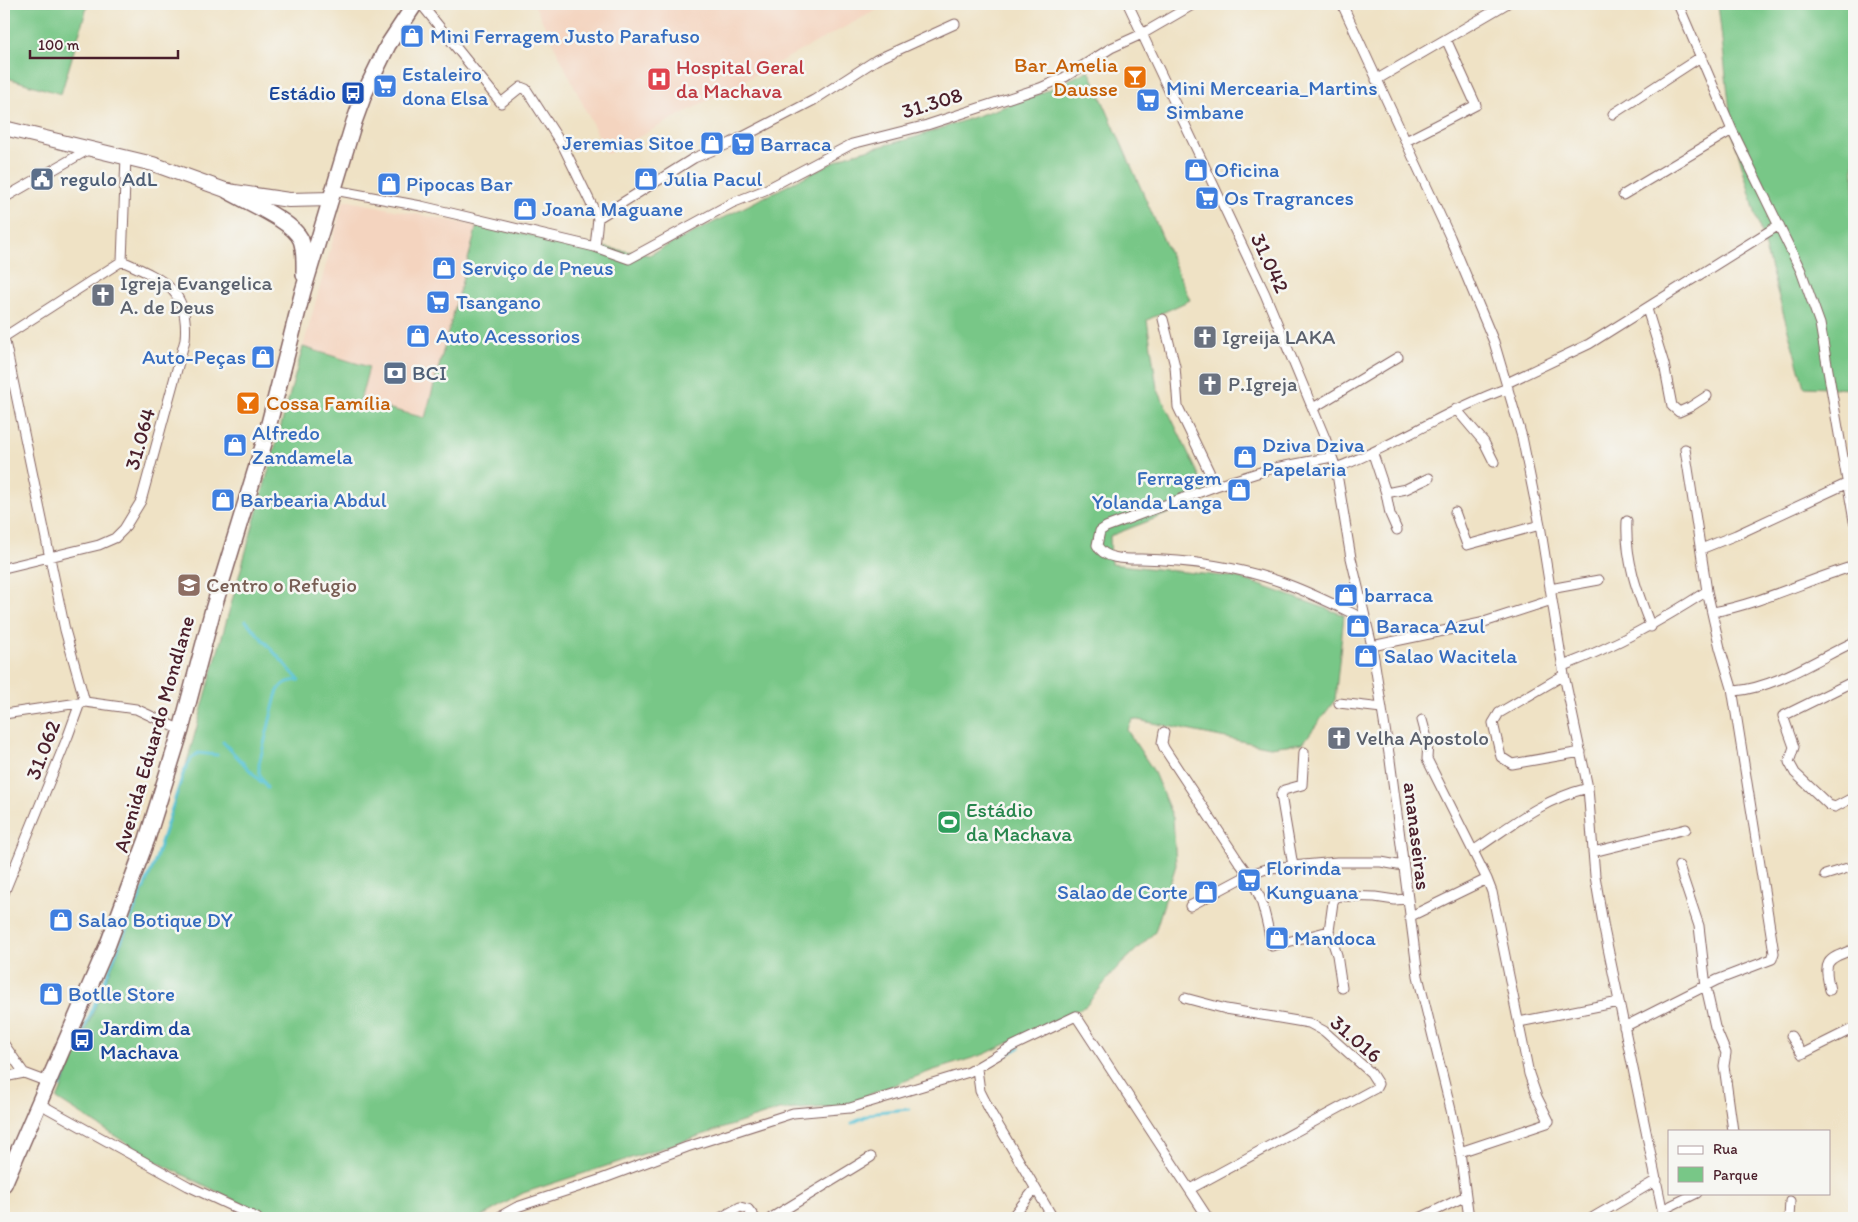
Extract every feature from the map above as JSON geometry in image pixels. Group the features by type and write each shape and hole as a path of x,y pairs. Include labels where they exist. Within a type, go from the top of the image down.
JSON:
{"main road":[{"name":"Avenida Eduardo Mondlane","path":"4,1184 40,1104 125,898 147,839 181,730 212,613 264,443 303,291 365,92 388,45 415,4"},
{"path":"228,192 277,218 296,232 302,244 303,291"}],"street":[{"path":"421,4 501,103 521,87 526,89 564,148 598,218 595,247"},
{"name":"31.042","path":"1128,4 1265,294 1332,457"},
{"name":"31.308","path":"333,194 421,206 595,247 629,259 732,204 766,190 852,144 926,125 1040,88 1065,77 1111,48 1142,34 1194,4"},
{"path":"1342,4 1406,141 1490,333 1508,385 1522,437 1540,525 1564,671 1588,788 1599,902 1663,1214 1695,1194"},
{"path":"1376,80 1506,4"},
{"path":"1678,4 1702,56 1732,130 1801,271 1820,324 1854,521"},
{"path":"598,218 694,158 731,143 814,100 876,60 955,24"},
{"path":"1406,141 1476,105 1446,39"},
{"path":"1612,114 1702,56"},
{"path":"4,128 126,156 228,192 289,200 333,194"},
{"path":"1623,195 1732,130"},
{"path":"4,198 91,148"},
{"path":"83,702 65,630 4,336 122,260 126,156"},
{"path":"1336,468 1372,454 1456,409 1590,344 1779,225"},
{"name":"31.064","path":"4,568 99,545 115,538 134,514 152,466 185,340 187,323 184,306 169,284 122,260"},
{"path":"1647,309 1664,364 1672,406 1678,412 1707,396"},
{"path":"1163,319 1175,366 1178,407 1216,486"},
{"path":"1313,408 1398,358"},
{"path":"1456,409 1484,442 1494,462"},
{"path":"1624,1027 1706,987 1772,959 1774,953 1732,688 1720,648 1707,591 1685,449"},
{"path":"1372,454 1386,493 1390,514 1398,530"},
{"path":"1332,457 1270,469 1216,486 1106,527 1100,531 1097,545 1099,551 1122,559 1204,563 1242,570 1280,582 1364,619"},
{"name":"ananaseiras","path":"1332,457 1336,468 1364,619 1372,646 1418,976 1437,1047 1460,1152 1469,1218"},
{"path":"1386,493 1406,489 1429,478"},
{"path":"1701,549 1736,535 1848,483"},
{"path":"1455,512 1467,545 1540,525"},
{"path":"1628,521 1628,555 1636,591 1651,627"},
{"path":"1713,612 1759,601 1787,588 1854,566"},
{"path":"1550,588 1599,580"},
{"path":"1581,752 1512,764 1501,757 1493,723 1499,713 1564,671 1651,627 1707,591"},
{"path":"1372,646 1481,623 1552,600"},
{"path":"1732,688 1735,691 1742,690 1773,681 1854,642"},
{"path":"1854,681 1783,716 1794,747 1789,762 1795,773 1832,807 1854,797"},
{"path":"4,714 83,702 136,709 181,730"},
{"name":"31.062","path":"4,893 83,702"},
{"path":"1339,703 1382,708"},
{"path":"1422,720 1428,742 1428,759 1488,879 1529,1074 1537,1097 1549,1121 1460,1152"},
{"path":"1164,732 1162,743 1164,748 1239,862 1250,874 1259,892 1272,946 1329,931"},
{"path":"1293,866 1281,796 1284,790 1302,785 1304,752"},
{"path":"1473,851 1535,807 1564,794 1588,788"},
{"path":"1593,852 1686,828"},
{"path":"1190,906 1250,874 1270,868 1337,862 1382,862 1403,866"},
{"path":"1679,866 1698,926 1706,987 1715,1027 1726,1053 1724,1066 1733,1130"},
{"path":"1825,875 1854,866"},
{"path":"1409,917 1488,879"},
{"path":"1342,988 1337,955 1329,931 1335,898 1407,899"},
{"path":"1830,990 1825,968 1828,962 1834,957 1854,950"},
{"name":"31.016","path":"1185,998 1233,1011 1309,1023 1324,1031 1371,1074 1378,1084 1376,1088 1190,1189"},
{"path":"1519,1022 1619,1002"},
{"path":"497,1218 517,1207 599,1180 687,1147 784,1116 856,1106 976,1069 1013,1046 1076,1016 1136,1111 1208,1218"},
{"path":"1791,1036 1802,1054 1854,1028"},
{"path":"4,1044 24,1073"},
{"path":"976,1069 980,1092 1053,1218"},
{"path":"4,1077 24,1073 48,1082"},
{"path":"40,1104 188,1186 257,1218"},
{"path":"771,1218 872,1157"},
{"path":"1592,1218 1657,1180"},
{"path":"1011,1218 1035,1189"},
{"path":"1420,1218 1466,1196"},
{"path":"1790,1201 1790,1218"},
{"path":"720,1218 740,1207 748,1209 755,1218"}],"shaded area":[{"name":"Hospital Geral da Machava","path":"534,4 888,4 607,154"},
{"path":"344,200 477,226 425,418 359,401 369,367 303,347"}],"green space":[{"path":"4,4 88,4 61,94 4,77"},
{"path":"1718,4 1854,4 1854,389 1804,387 1732,130"},
{"path":"1089,70 1190,300 1147,320 1157,388 1206,490 1208,498 1110,536 1111,564 1240,578 1344,615 1335,700 1303,743 1270,747 1133,719 1127,730 1153,770 1173,818 1176,865 1155,932 1114,971 1086,1006 985,1054 931,1071 860,1098 849,1106 779,1110 523,1193 479,1218 271,1218 153,1160 57,1099 154,866 180,787 303,347 369,367 360,401 425,418 477,226 649,255 848,155 916,137 1035,96"}],"waterway":[{"path":"246,621 299,680"},
{"path":"267,788 259,773 259,764 276,696 284,684 299,680"},
{"path":"223,742 261,782"},
{"path":"60,1086 154,864 184,771 191,759 198,753 217,755"},
{"path":"1002,1057 1019,1048"},
{"path":"852,1123 876,1112 909,1109"}],"place":[{"name":"Mini Ferragem Justo Parafuso","path":"412,36"},
{"name":"Bar_Amelia Dausse","path":"1135,77"},
{"name":"Hospital Geral da Machava","path":"659,79"},
{"name":"Estaleiro dona Elsa","path":"385,86"},
{"name":"Estádio","path":"353,93"},
{"name":"Mini Mercearia_Martins Simbane","path":"1148,100"},
{"name":"Jeremias Sitoe","path":"712,143"},
{"name":"Barraca","path":"743,144"},
{"name":"Oficina","path":"1196,170"},
{"name":"regulo AdL","path":"42,179"},
{"name":"Julia Pacul","path":"646,179"},
{"name":"Pipocas Bar","path":"389,184"},
{"name":"Os Tragrances","path":"1207,198"},
{"name":"Joana Maguane","path":"525,209"},
{"name":"Serviço de Pneus","path":"444,268"},
{"name":"Igreja Evangelica A. de Deus","path":"103,295"},
{"name":"Tsangano","path":"438,302"},
{"name":"Auto Acessorios","path":"418,336"},
{"name":"Igreija LAKA","path":"1205,337"},
{"name":"Auto-Peças","path":"263,357"},
{"name":"BCI","path":"395,373"},
{"name":"P.Igreja","path":"1210,384"},
{"name":"Cossa Família","path":"248,403"},
{"name":"Alfredo Zandamela","path":"235,445"},
{"name":"Dziva Dziva Papelaria","path":"1245,457"},
{"name":"Ferragem Yolanda Langa","path":"1239,490"},
{"name":"Barbearia Abdul","path":"223,500"},
{"name":"Centro o Refugio","path":"189,585"},
{"name":"barraca","path":"1346,595"},
{"name":"Baraca Azul","path":"1358,626"},
{"name":"Salao Wacitela","path":"1366,656"},
{"name":"Velha Apostolo","path":"1339,738"},
{"name":"Estádio da Machava","path":"949,822"},
{"name":"Florinda Kunguana","path":"1249,880"},
{"name":"Salao de Corte","path":"1206,892"},
{"name":"Salao Botique DY","path":"61,920"},
{"name":"Mandoca","path":"1277,938"},
{"name":"Botlle Store","path":"51,994"},
{"name":"Jardim da Machava","path":"82,1040"}]}
